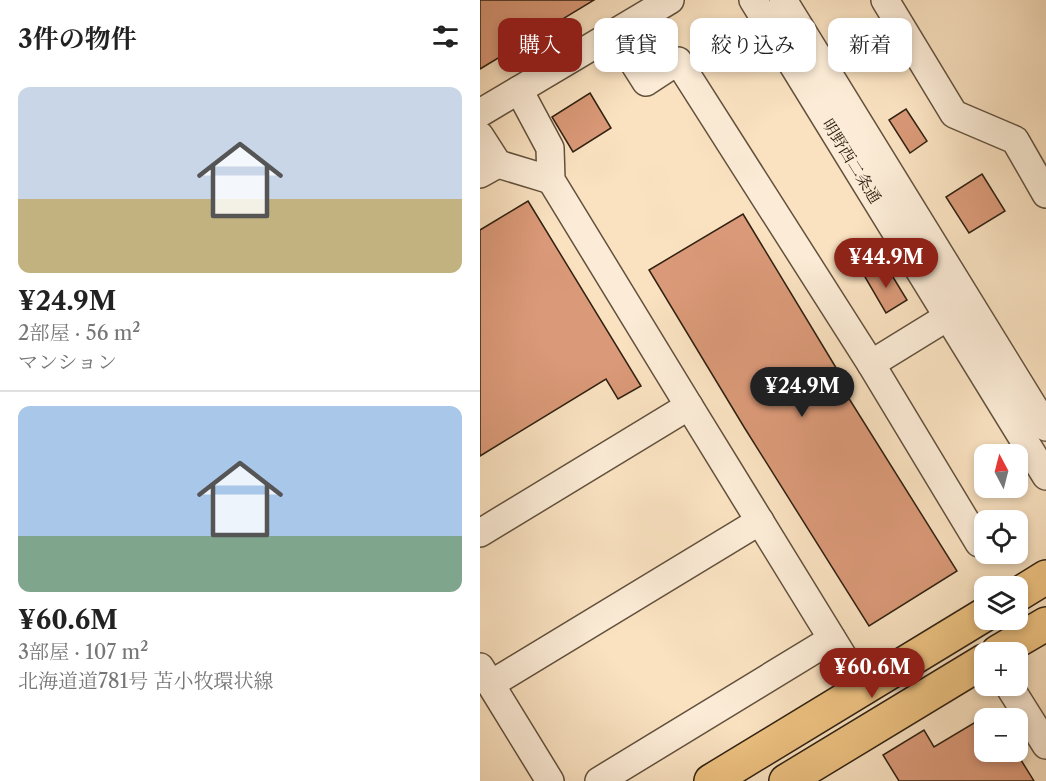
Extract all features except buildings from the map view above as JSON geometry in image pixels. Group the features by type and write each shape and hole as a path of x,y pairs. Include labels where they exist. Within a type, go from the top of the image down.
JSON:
{"main road":[{"path":"1028,588 1046,577"},
{"path":"711,781 974,621"},
{"path":"1015,642 1046,624"},
{"path":"786,781 974,667"}],"street":[{"path":"640,18 670,0"},
{"name":"明野西二条通","path":"753,0 959,310 1036,417 1046,476"},
{"name":"明野西二条通","path":"783,0 959,310"},
{"path":"885,0 954,114 1015,140 1046,194"},
{"path":"480,113 594,45"},
{"path":"678,62 871,364 974,535"},
{"path":"640,72 646,81 661,72"},
{"path":"519,90 550,148 551,180 863,689"},
{"path":"480,136 489,169 551,180"},
{"path":"871,364 959,310"},
{"path":"480,533 689,406"},
{"path":"550,781 485,676 760,521"},
{"path":"599,781 832,639"},
{"path":"1014,696 1046,745"}]}
